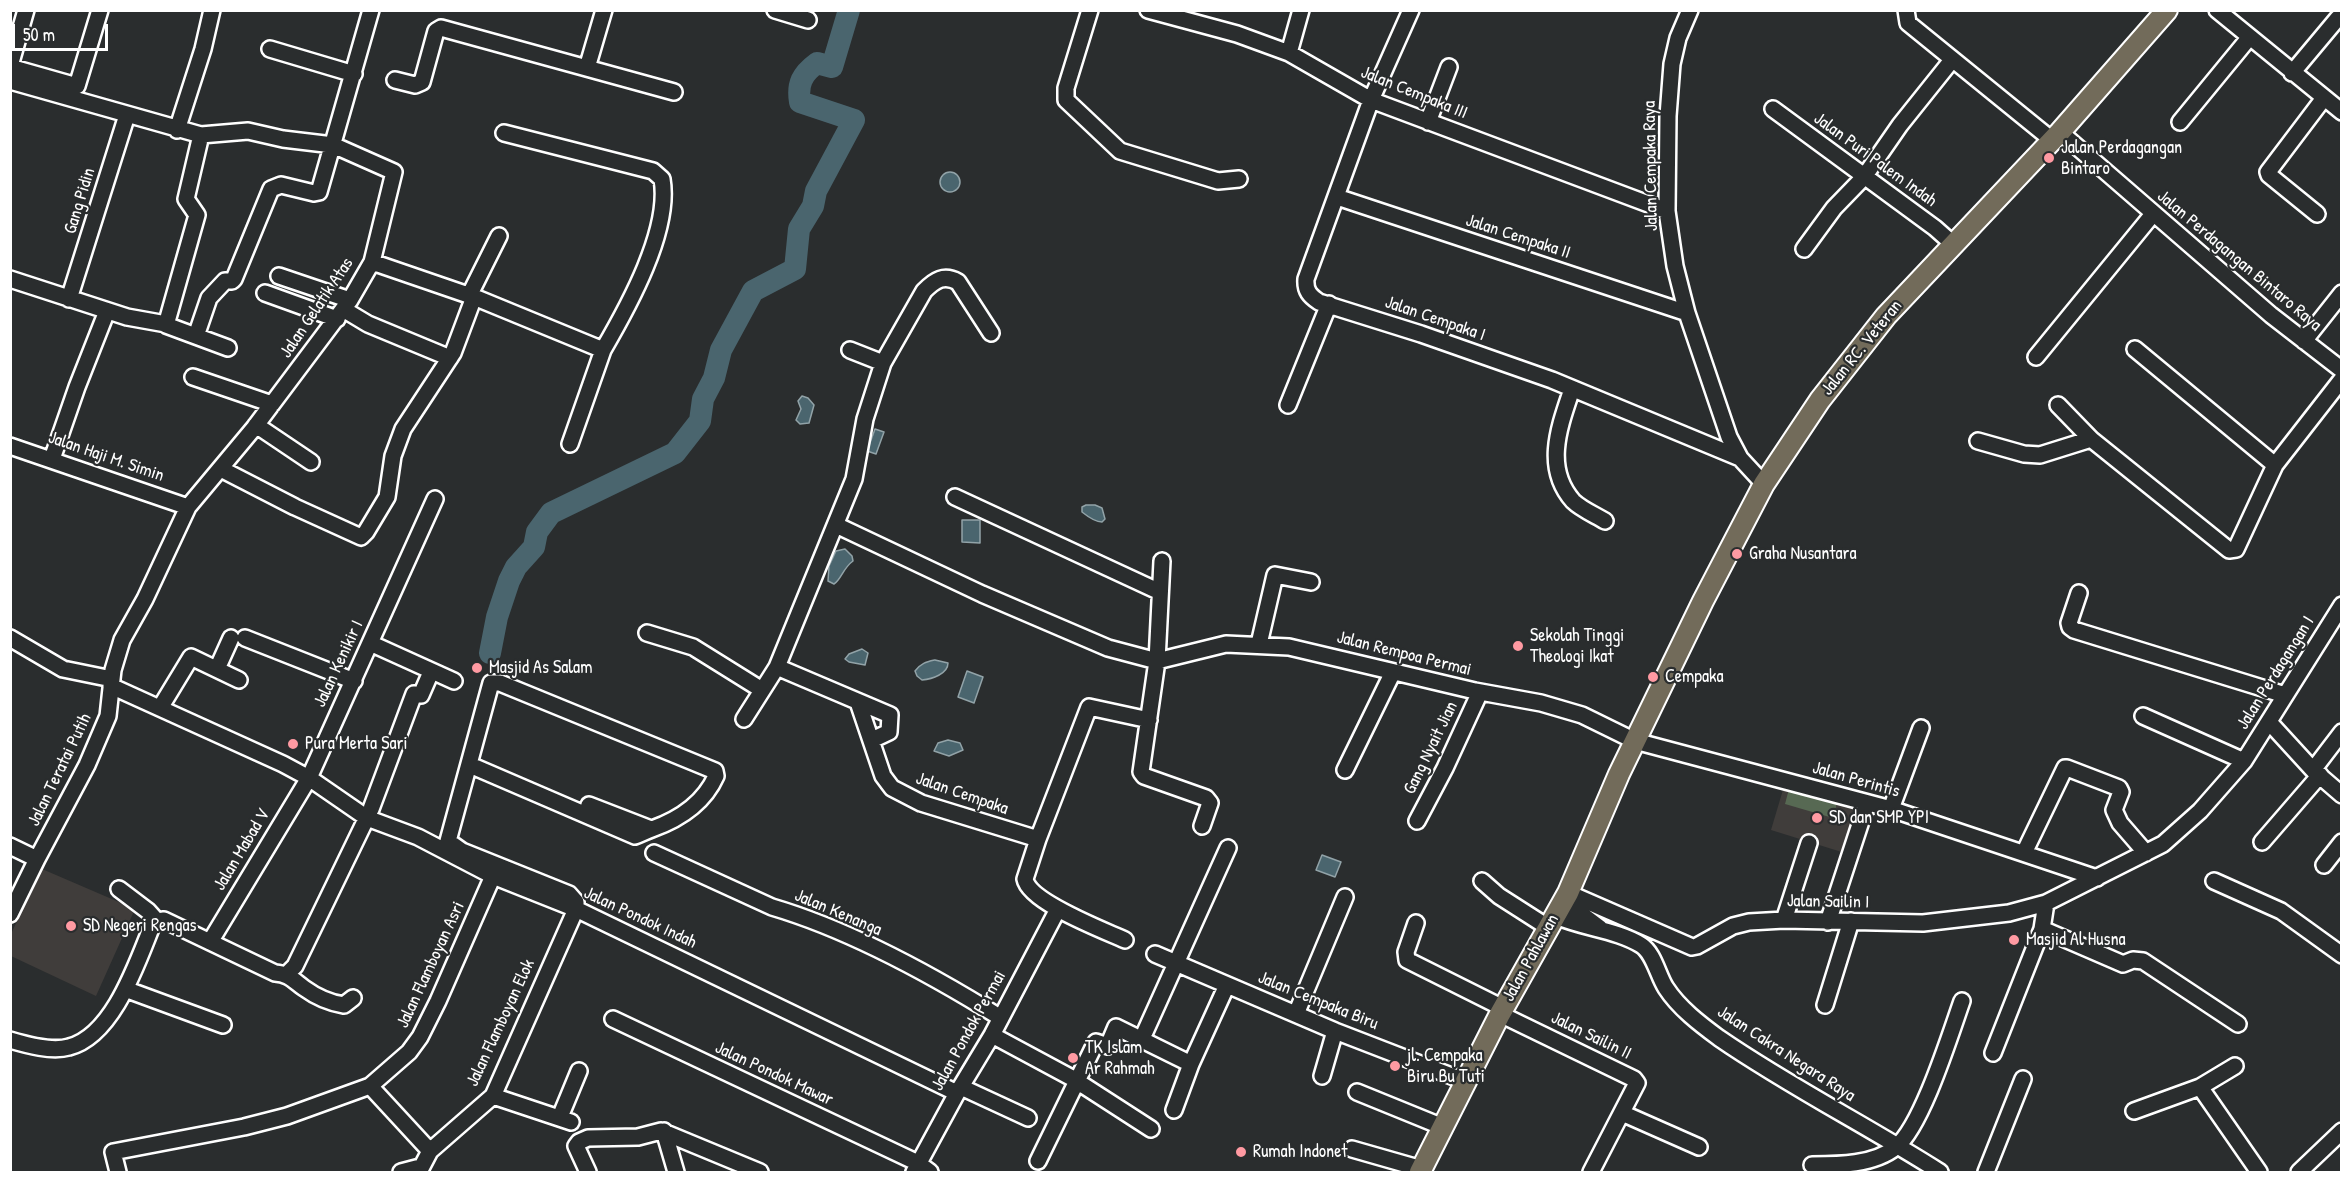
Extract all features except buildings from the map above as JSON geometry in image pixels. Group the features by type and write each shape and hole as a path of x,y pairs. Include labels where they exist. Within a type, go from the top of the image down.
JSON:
{"main road":[{"name":"Jalan RC. Veteran","path":"1635,741 1702,601 1764,484 1820,400 1886,316 2056,136 2167,10"},
{"name":"Jalan Pahlawan","path":"1421,1171 1502,1011 1559,910 1635,741"}],"street":[{"path":"26,10 10,67 77,86 100,10"},
{"path":"177,130 212,10"},
{"path":"196,336 211,295 225,281 234,279 269,193 274,187 281,185 312,193 319,192 371,10"},
{"path":"587,68 604,10"},
{"path":"775,10 808,20"},
{"path":"1090,10 1066,88 1066,100 1120,151 1218,181 1239,179"},
{"name":"Jalan Cempaka III","path":"1148,10 1172,14 1237,34 1289,54 1371,100 1668,211"},
{"path":"1289,54 1301,10"},
{"name":"Jalan Cempaka I","path":"1411,10 1371,100 1306,279 1306,288 1311,297 1572,389 1740,458"},
{"name":"Jalan Cempaka Raya","path":"1690,10 1678,38 1672,64 1668,116 1668,211 1675,266 1687,313 1729,437 1740,458 1764,484"},
{"name":"Jalan Perdagangan Bintaro Raya","path":"1906,10 1908,23 1952,60 2056,136 2342,370"},
{"path":"2217,10 2248,38 2342,112"},
{"path":"2292,73 2338,18"},
{"path":"395,80 415,85 422,82 436,31 441,28 674,92"},
{"path":"2180,122 2248,38"},
{"path":"270,49 354,74"},
{"path":"1804,249 1839,201 1864,177 1900,125 1952,60"},
{"path":"1428,122 1449,67"},
{"name":"Jalan Gelatik Atas","path":"10,81 201,135 248,131 283,139 333,145 394,172 372,262 343,309 272,404 188,507"},
{"path":"2317,214 2268,172 2324,98"},
{"name":"Jalan Puri Palem Indah","path":"1773,109 1935,228 1953,244"},
{"name":"Gang Pidin","path":"69,299 127,115"},
{"path":"504,133 653,171 662,179 661,216 650,257 603,350 570,444"},
{"path":"166,324 197,215 186,199 201,135"},
{"name":"Jalan Cempaka II","path":"1337,197 1687,313"},
{"path":"2036,357 2153,214"},
{"path":"221,469 295,507 361,537 387,497 393,456 403,429 456,348 471,297 499,236"},
{"path":"372,262 471,297 603,350"},
{"path":"279,276 368,324 450,358"},
{"path":"744,719 777,667 854,479 865,419 883,363 924,291 932,282 942,278 950,278 958,282 991,333"},
{"path":"10,279 137,320 166,324 228,348"},
{"path":"265,293 343,309"},
{"path":"2304,341 2342,293"},
{"path":"1288,405 1329,304"},
{"path":"52,459 107,311"},
{"path":"2135,349 2275,465"},
{"path":"850,350 883,363"},
{"path":"194,377 272,404"},
{"path":"2058,405 2091,439 2231,551 2236,549 2275,465 2342,379"},
{"path":"1572,389 1556,444 1557,470 1563,487 1573,500 1605,521"},
{"path":"256,425 311,462"},
{"path":"1978,441 2024,454 2040,455 2091,439"},
{"name":"Jalan Haji M. Simin","path":"10,446 188,507"},
{"path":"956,497 1160,592"},
{"name":"Jalan Kenikir I","path":"309,778 435,499"},
{"name":"Jalan Teratai Putih","path":"10,914 87,765 108,716 111,683 122,640 145,598 188,507"},
{"path":"836,525 982,594 1108,648 1157,661"},
{"path":"1162,561 1157,661 1142,774 1206,798 1209,803 1202,826"},
{"path":"1259,644 1275,575 1311,582"},
{"path":"2079,593 2069,623 2074,630 2284,695"},
{"name":"Jalan Perdagangan I","path":"2097,878 2163,844 2200,811 2244,761 2270,723 2284,695 2342,605"},
{"path":"647,633 693,647 762,690"},
{"path":"10,638 55,666 111,683 283,764 309,778 367,818 496,871 569,894 576,902 576,909"},
{"path":"217,669 238,638 354,681"},
{"path":"370,643 454,681"},
{"name":"Jalan Rempoa Permai","path":"1157,661 1226,644 1289,646 1480,692 1541,703 1582,715 1635,741"},
{"path":"160,708 191,657 239,680"},
{"path":"777,667 890,716 889,732 872,740"},
{"path":"287,974 296,966 367,818 413,696 415,693 421,695 431,672"},
{"path":"1345,770 1393,672"},
{"path":"472,760 651,829 676,819 700,800 716,778 714,770 495,682 490,686 472,760 448,841 451,845 496,871"},
{"name":"Gang Nyait Jian","path":"1416,820 1480,692"},
{"name":"Jalan Cempaka","path":"858,702 885,780 900,793 921,803 1038,839"},
{"path":"1125,940 1058,909 1030,890 1025,881 1025,873 1089,708 1149,720"},
{"path":"2143,716 2244,761"},
{"path":"2270,723 2316,773 2342,795"},
{"path":"1891,809 1921,728"},
{"path":"2262,842 2316,773 2342,732"},
{"name":"Jalan Perintis","path":"1635,741 1891,809 2097,878"},
{"path":"2025,853 2065,768 2119,788 2121,792 2114,810 2120,823 2146,853"},
{"name":"Jalan Mabad V","path":"210,942 309,778"},
{"path":"1828,922 1867,802"},
{"path":"2324,865 2342,842"},
{"path":"1784,920 1809,843"},
{"path":"10,846 37,859"},
{"path":"1145,1032 1228,848"},
{"name":"Jalan Kenanga","path":"654,853 772,907 791,912 851,937 939,981 1001,1018"},
{"name":"Jalan Flamboyan Asri","path":"118,1173 112,1152 244,1127 286,1116 370,1086 409,1052 420,1037 496,871"},
{"name":"Jalan Sailin I","path":"1559,910 1692,947 1733,926 1749,922 1784,920 1923,923 2009,913 2046,903 2097,878"},
{"path":"2214,880 2281,911 2342,956"},
{"path":"1482,881 1499,896 1559,910"},
{"path":"119,889 148,911 157,921"},
{"path":"1296,1014 1345,897"},
{"path":"1993,1053 2042,929 2046,903"},
{"name":"Jalan Pondok Indah","path":"576,909 959,1090 1028,1118"},
{"name":"Jalan Flamboyan Elok","path":"424,1171 430,1151 493,1096 576,909"},
{"name":"Jalan Pondok Permai","path":"921,1170 959,1090 992,1035 1058,909"},
{"name":"Jalan Cakra Negara Raya","path":"1559,910 1574,924 1602,930 1644,947 1674,999 1718,1037 1940,1173"},
{"path":"10,1041 37,1047 69,1047 97,1032 117,1005 152,926 157,921 164,920 275,973 287,974 305,989 335,1004 344,1005 353,998"},
{"path":"1825,1005 1851,921"},
{"path":"1416,922 1406,952 1407,960 1502,1011"},
{"path":"2042,929 2123,964 2133,960 2144,961 2238,1024"},
{"name":"Jalan Cempaka Biru","path":"1155,954 1335,1031 1467,1082"},
{"path":"1173,1110 1227,985"},
{"path":"125,989 223,1024"},
{"path":"1812,1165 1850,1164 1879,1156 1896,1147 1920,1110 1962,1001"},
{"name":"Jalan Sailin II","path":"1502,1011 1635,1080 1636,1087 1591,1173"},
{"name":"Jalan Pondok Mawar","path":"613,1019 921,1170"},
{"path":"1038,1161 1096,1042 1108,1046 1116,1027 1191,1064"},
{"path":"1322,1076 1335,1031"},
{"path":"992,1035 1078,1082 1151,1129"},
{"path":"2134,1111 2200,1087 2235,1066"},
{"path":"493,1096 565,1119 579,1071"},
{"path":"1986,1173 2023,1079"},
{"path":"370,1086 430,1151"},
{"path":"2200,1087 2259,1173"},
{"path":"1357,1092 1443,1127"},
{"path":"1622,1113 1699,1147"},
{"path":"588,1173 576,1146 579,1142 588,1138 629,1138 664,1131 760,1173"},
{"path":"664,1131 676,1173"},
{"path":"2299,1173 2342,1131"},
{"path":"1352,1149 1421,1171"},
{"path":"401,1173 424,1171"}],"shaded area":[{"name":"SD dan SMP YPI","path":"1785,783 1863,806 1848,854 1771,830"},
{"name":"SD Negeri Rengas","path":"42,869 135,909 96,996 11,956 10,936"}],"green space":[{"path":"1789,789 1837,803 1833,818 1785,804"}],"water":[{"path":"950,172 957,175 960,182 957,189 950,192 943,189 940,182 943,175"},
{"path":"802,396 808,398 814,405 809,423 800,424 796,420 801,409 798,401"},
{"path":"875,429 884,432 876,454 867,451"},
{"path":"1086,505 1102,508 1105,519 1099,522 1086,515 1082,512 1082,507"},
{"path":"962,520 980,520 980,543 962,542"},
{"path":"845,549 852,556 853,561 834,584 828,581 829,566 836,551"},
{"path":"862,649 868,653 865,665 845,659 849,654"},
{"path":"935,660 948,663 942,673 922,680 917,676 915,671 919,666"},
{"path":"967,671 983,677 974,703 958,697"},
{"path":"948,740 960,743 963,750 949,756 934,751 938,743"},
{"path":"1322,855 1341,862 1335,877 1316,870"}],"waterway":[{"path":"490,653 497,617 509,581 516,567 534,547 537,532 551,513 675,453 700,421 703,399 714,378 721,350 753,291 795,269 799,229 813,206 816,191 854,120 800,102 800,85 804,75 817,63 832,67 849,10"}],"place":[{"name":"Jalan Perdagangan Bintaro","path":"2049,158"},
{"name":"Graha Nusantara","path":"1737,554"},
{"name":"Sekolah Tinggi Theologi Ikat","path":"1518,646"},
{"name":"Masjid As Salam","path":"477,668"},
{"name":"Cempaka","path":"1653,677"},
{"name":"Pura Merta Sari","path":"293,744"},
{"name":"SD dan SMP YPI","path":"1817,818"},
{"name":"SD Negeri Rengas","path":"71,926"},
{"name":"Masjid Al Husna","path":"2014,940"},
{"name":"TK Islam Ar Rahmah","path":"1073,1058"},
{"name":"jl. Cempaka Biru Bu Tuti","path":"1395,1066"},
{"name":"Rumah Indonet","path":"1241,1152"}]}
